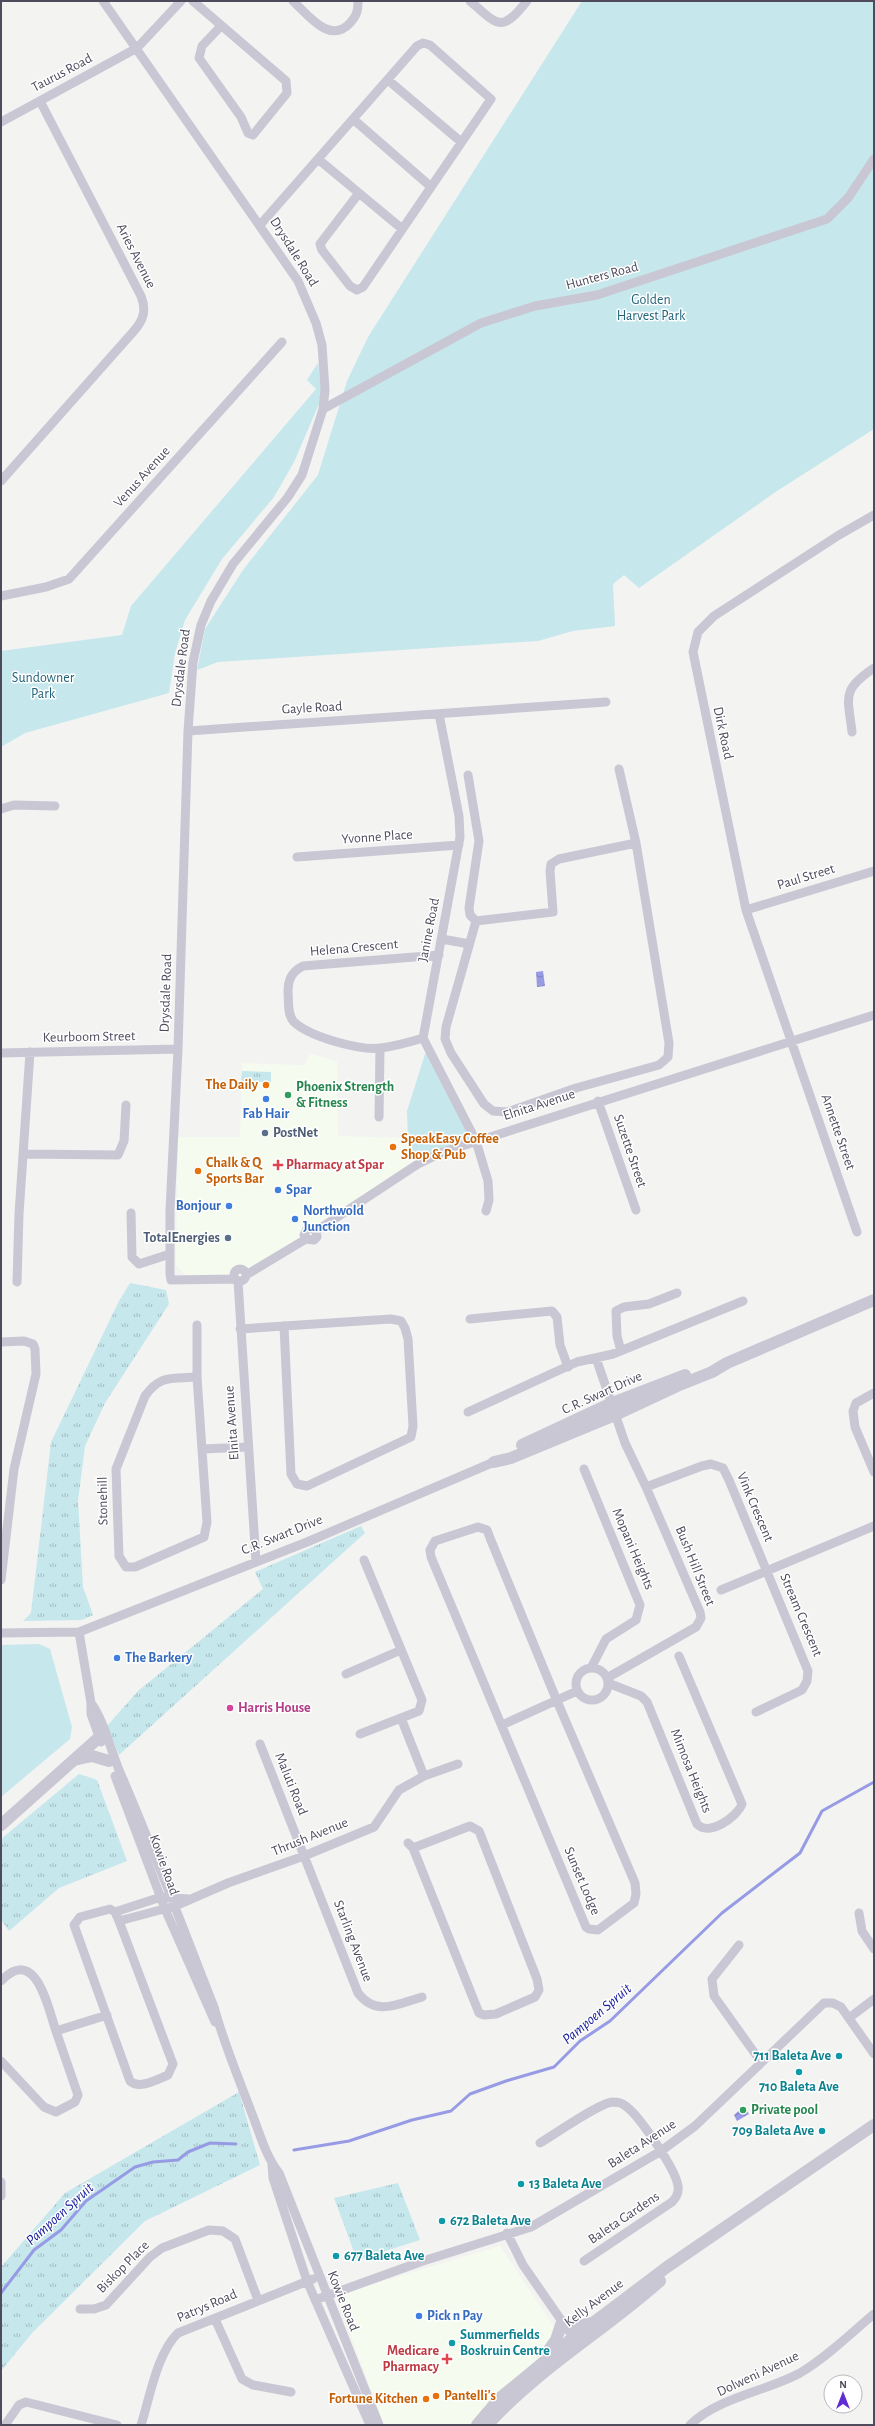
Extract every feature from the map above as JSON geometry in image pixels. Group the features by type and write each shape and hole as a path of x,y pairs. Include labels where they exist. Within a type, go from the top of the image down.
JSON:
{"street":[{"name":"Drysdale Road","path":"103,1 298,281 316,323 322,345 324,367 323,409 302,475 288,498 233,564 201,625 193,662 188,731 170,1254 171,1280 237,1280"},
{"path":"193,1 286,81 287,93 253,135 248,133 241,117 199,58 202,46 221,26"},
{"path":"293,1 320,26 332,32 345,29 357,15 358,1"},
{"path":"470,1 494,22 504,23 514,17 527,1"},
{"name":"Taurus Road","path":"1,122 137,48 174,3"},
{"path":"260,225 419,44 426,43 433,47 490,96 487,107 460,141 363,287 357,290 350,286 322,250 320,244 359,193"},
{"path":"388,80 460,141"},
{"name":"Aries Avenue","path":"1,481 142,322 144,314 141,296 40,101"},
{"path":"353,119 430,186"},
{"path":"318,159 401,228"},
{"name":"Hunters Road","path":"323,409 481,323 535,306 597,295 827,219 848,198 874,159"},
{"name":"Venus Avenue","path":"1,596 46,588 69,579 282,342"},
{"name":"Dirk Road","path":"792,1041 746,910 694,663 693,652 696,638 703,625 714,616 839,535 874,515"},
{"path":"852,732 849,692 856,681 874,668"},
{"name":"Gayle Road","path":"188,731 439,714 456,711 606,702"},
{"name":"Janine Road","path":"423,1038 459,845 459,816 439,714"},
{"path":"476,921 446,1027 445,1039 450,1053 488,1108 500,1112 507,1112 576,1088 659,1065 668,1057 669,1043 636,843 619,769"},
{"path":"468,775 479,833 469,908 470,915 476,921"},
{"path":"1,809 14,805 55,806"},
{"path":"476,921 553,912 550,871 551,864 559,859 636,843"},
{"name":"Yvonne Place","path":"297,857 459,845"},
{"name":"Paul Street","path":"746,910 874,871"},
{"path":"442,939 469,944"},
{"name":"Helena Crescent","path":"423,1038 380,1049 336,1043 318,1036 294,1022 289,1011 288,984 291,976 296,970 303,966 439,955"},
{"name":"Elnita Avenue","path":"256,1562 237,1280 244,1280 246,1275 306,1239 314,1240 317,1237 316,1231 418,1164 443,1152 598,1101 874,1016"},
{"path":"423,1038 476,1140 488,1181 489,1200 486,1211"},
{"name":"Annette Street","path":"792,1041 857,1232"},
{"name":"Keurboom Street","path":"1,1053 178,1049"},
{"path":"379,1117 380,1049"},
{"path":"17,1282 19,1214 30,1052"},
{"name":"Suzette Street","path":"598,1101 636,1210"},
{"path":"24,1154 118,1155 121,1152 124,1141 126,1105"},
{"path":"131,1213 132,1257 134,1261 139,1264 170,1254"},
{"path":"621,1351 617,1336 616,1311 622,1308 649,1304 677,1293"},
{"name":"C.R. Swart Drive","path":"494,1462 509,1450 612,1403 673,1378 727,1363 874,1300"},
{"path":"468,1412 568,1367 621,1351 743,1302"},
{"path":"470,1319 552,1311 557,1317 560,1345 568,1367"},
{"path":"240,1329 284,1326 390,1319 401,1322 405,1328 408,1339 413,1426 410,1437 307,1486 297,1484 291,1474 284,1326"},
{"path":"197,1325 197,1377"},
{"path":"1,1342 24,1341 32,1344 35,1349 36,1363 34,1391 14,1469 1,1580"},
{"path":"596,1358 625,1443 646,1487"},
{"name":"C.R. Swart Drive","path":"79,1632 256,1562 494,1462 511,1458 616,1415 677,1386 712,1372 727,1363"},
{"name":"Stonehill","path":"197,1377 203,1449 207,1522 204,1537 135,1568 126,1567 118,1556 115,1483 116,1469 145,1396 151,1388 162,1379 197,1377"},
{"path":"874,1393 856,1403 853,1417 874,1472"},
{"path":"203,1449 248,1447"},
{"name":"Vink Crescent","path":"646,1487 702,1466 711,1464 723,1468 767,1571"},
{"name":"Mopani Heights","path":"584,1469 640,1605 636,1620 606,1639 591,1668"},
{"name":"Bush Hill Street","path":"608,1681 696,1627 701,1618 700,1612 646,1487"},
{"path":"721,1590 874,1526"},
{"name":"Sunset Lodge","path":"478,1527 487,1530 557,1702 635,1883 636,1894 634,1903 598,1930 589,1929 586,1927 502,1725 434,1568 430,1554 435,1541 478,1527"},
{"path":"360,1734 419,1711 422,1700 364,1560"},
{"name":"Stream Crescent","path":"756,1712 802,1690 808,1676 807,1666 767,1571"},
{"path":"1,1632 79,1632"},
{"name":"Kowie Road","path":"79,1632 91,1703 91,1714 101,1735 166,1896 165,1909 206,2006 221,2034 268,2153 272,2165 275,2185 307,2281 370,2425"},
{"path":"346,1674 401,1650"},
{"name":"Mimosa Heights","path":"608,1681 641,1696 647,1702 697,1824 704,1828 713,1827 734,1816 742,1804 679,1656"},
{"path":"591,1668 600,1671 608,1681 605,1694 596,1700 585,1699 577,1691 578,1676 591,1668"},
{"path":"502,1725 557,1702 577,1691"},
{"path":"401,1718 424,1776"},
{"path":"1,1825 101,1735"},
{"name":"Kowie Road","path":"101,1735 109,1761 166,1896 174,1906 214,2007 221,2034"},
{"name":"Maluti Road","path":"260,1744 304,1856"},
{"path":"74,1760 92,1756 109,1761"},
{"name":"Thrush Avenue","path":"119,1921 174,1906 188,1899 304,1856 374,1826 399,1790 424,1776 458,1764"},
{"path":"474,1826 479,1831 537,1979 539,1990 535,1997 496,2014 484,2015 480,2013 410,1845 465,1827 474,1826"},
{"name":"Starling Avenue","path":"304,1856 358,1993 363,2000 375,2006 383,2007 422,1997"},
{"path":"115,1912 173,2064 168,2075 142,2085 133,2084 130,2081 74,1925 76,1919 87,1914 106,1909 115,1912 166,1896 188,1899"},
{"path":"860,1913 862,1931 874,1949"},
{"path":"739,1945 712,1979 712,1988 714,1996 761,2062"},
{"path":"1,1981 11,1971 15,1970 32,1974 40,1985 77,2089 77,2099 71,2105 56,2112 47,2109 1,2061"},
{"path":"874,1999 848,2018 874,2054"},
{"name":"Baleta Avenue","path":"315,2300 507,2233 531,2227 660,2151 695,2126 824,2003 833,2003 841,2007 848,2018"},
{"path":"56,2032 107,2015"},
{"path":"540,2143 612,2102 623,2104 633,2112 660,2151"},
{"name":"Kelly Avenue","path":"487,2425 506,2405 576,2342 595,2322 666,2267 680,2260 874,2125"},
{"name":"Baleta Gardens","path":"584,2261 676,2198 678,2193 677,2180 660,2151"},
{"name":"Kowie Road","path":"272,2165 279,2173 318,2277 379,2425"},
{"path":"1,2182 1,2196"},
{"name":"Biskop Place","path":"80,2309 94,2309 106,2305 156,2251 204,2232 217,2230 229,2234 235,2239 258,2300"},
{"path":"507,2233 523,2265 576,2342"},
{"name":"Kelly Avenue","path":"477,2425 500,2398 535,2368 627,2311 671,2271 680,2260"},
{"name":"Patrys Road","path":"141,2425 164,2353 170,2340 178,2333 318,2277"},
{"name":"Dolweni Avenue","path":"690,2425 705,2414 799,2373 826,2354 874,2314"},
{"path":"215,2319 242,2379 253,2385 291,2392"},
{"path":"563,2324 579,2326 595,2322"},
{"path":"535,2368 556,2340 563,2324"},
{"path":"6,2425 18,2405 26,2402 88,2421 117,2425"}],"shaded area":[{"name":"Northwold Junction","path":"311,1054 337,1061 338,1136 408,1138 417,1162 236,1283 192,1284 176,1265 178,1137 240,1137 242,1063 304,1065"},
{"name":"Summerfields Boskruin Centre","path":"500,2246 561,2337 498,2395 478,2425 384,2425 336,2295"}],"green space":[{"name":"Golden Harvest Park","path":"582,1 874,1 874,429 777,491 639,588 624,575 613,584 615,626 573,631 538,641 218,662 197,670 205,629 243,570 318,475 347,381 368,337"},
{"name":"Sundowner Park","path":"318,363 322,397 294,462 274,497 222,559 185,620 175,653 169,693 25,733 1,747 1,651 122,635 131,606 316,389 307,380"},
{"path":"426,1051 473,1139 417,1162 408,1138 407,1111"},
{"path":"242,1071 271,1072 271,1082 241,1082"},
{"path":"130,1283 166,1290 169,1304 105,1403 85,1446 78,1501 83,1587 93,1615 82,1620 23,1621 31,1613 51,1442 119,1301"},
{"path":"361,1526 365,1533 119,1755 107,1726 138,1691 263,1589 255,1572"},
{"path":"39,1644 50,1649 72,1727 70,1739 1,1797 1,1645"},
{"path":"79,1774 97,1780 127,1861 59,1888 9,1931 1,1920 1,1839"},
{"path":"239,2092 260,2165 145,2221 32,2333 1,2371 1,2267 65,2193"},
{"path":"398,2183 420,2240 357,2260 334,2198"}],"water":[{"path":"543,971 545,986 537,987 536,972"},
{"name":"Private pool","path":"744,2106 749,2114 737,2121 734,2115"}],"waterway":[{"name":"Pampoen Spruit","path":"294,2150 349,2141 412,2120 451,2111 470,2094 506,2081 554,2067 580,2041 610,2021 722,1913 800,1853 822,1811 874,1782"},
{"name":"Pampoen Spruit","path":"1,2293 34,2250 61,2230 86,2201 135,2167 153,2162 178,2160 188,2152 210,2143 236,2144"}],"place":[{"name":"The Daily","path":"266,1085"},
{"name":"Phoenix Strength & Fitness","path":"288,1095"},
{"name":"Fab Hair","path":"266,1099"},
{"name":"PostNet","path":"265,1133"},
{"name":"SpeakEasy Coffee Shop & Pub","path":"393,1147"},
{"name":"Pharmacy at Spar","path":"278,1165"},
{"name":"Chalk & Q Sports Bar","path":"198,1171"},
{"name":"Spar","path":"278,1190"},
{"name":"Bonjour","path":"229,1206"},
{"name":"Northwold Junction","path":"295,1219"},
{"name":"TotalEnergies","path":"228,1238"},
{"name":"The Barkery","path":"117,1658"},
{"name":"Harris House","path":"230,1708"},
{"name":"711 Baleta Ave","path":"839,2056"},
{"name":"710 Baleta Ave","path":"799,2072"},
{"name":"Private pool","path":"743,2110"},
{"name":"709 Baleta Ave","path":"822,2131"},
{"name":"13 Baleta Ave","path":"521,2184"},
{"name":"672 Baleta Ave","path":"442,2221"},
{"name":"677 Baleta Ave","path":"336,2256"},
{"name":"Pick n Pay","path":"419,2316"},
{"name":"Summerfields Boskruin Centre","path":"452,2343"},
{"name":"Medicare Pharmacy","path":"447,2359"},
{"name":"Pantelli's","path":"436,2396"},
{"name":"Fortune Kitchen","path":"426,2399"}]}
